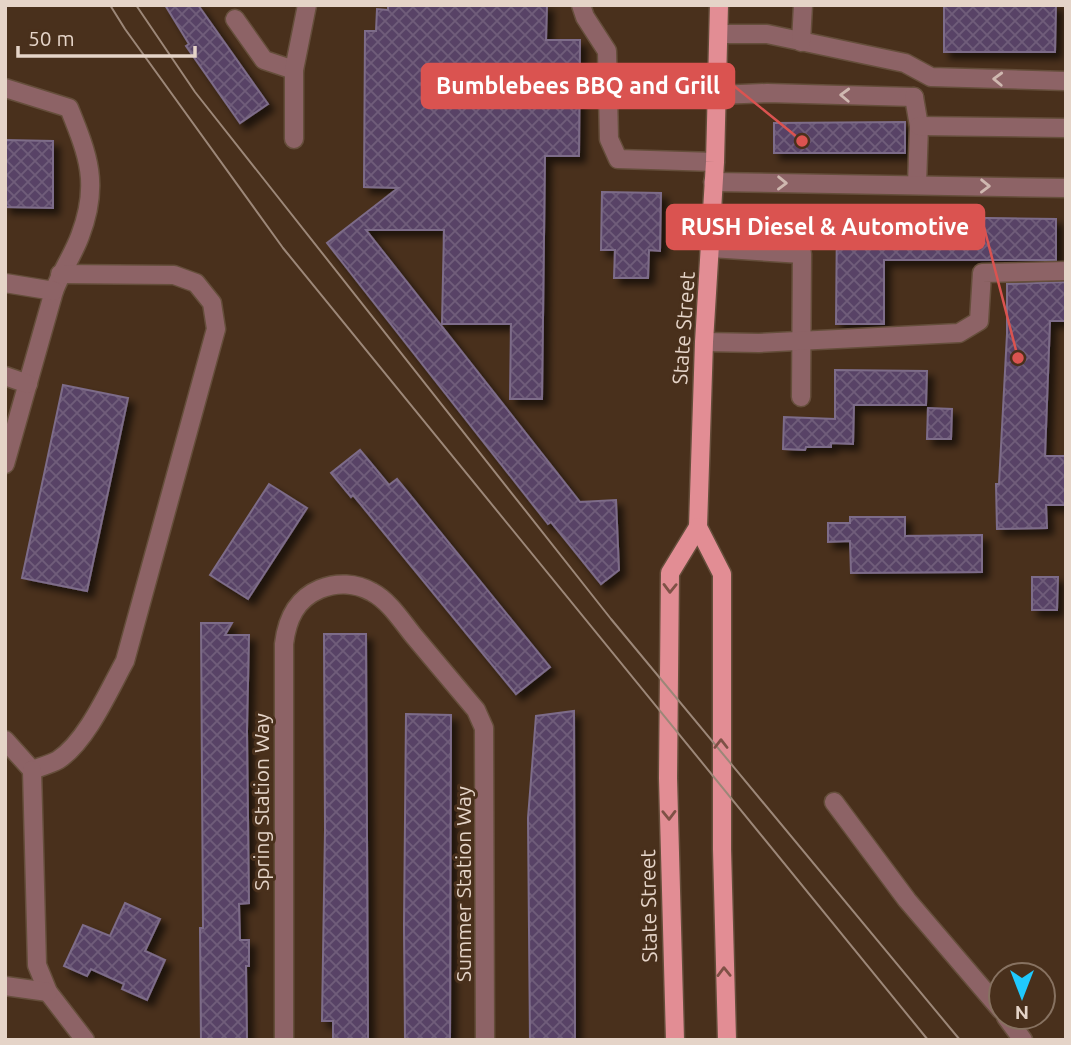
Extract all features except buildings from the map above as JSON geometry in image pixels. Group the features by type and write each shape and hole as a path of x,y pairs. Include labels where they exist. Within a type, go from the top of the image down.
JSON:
{"main road":[{"name":"State Street","path":"719,5 715,162 704,342 698,527 722,574 722,849 727,1040"},
{"name":"State Street","path":"675,1040 668,778 670,573 698,527"}],"street":[{"path":"294,139 294,70 307,5"},
{"path":"581,5 585,17 607,51 609,139 618,159 715,162"},
{"path":"801,42 803,5"},
{"path":"235,19 264,60 294,70"},
{"path":"719,34 767,34 905,63 931,77 1066,81"},
{"path":"914,97 931,77"},
{"path":"5,88 69,108 85,148 92,177 80,236 57,282 5,464"},
{"path":"717,95 767,93 914,97"},
{"path":"914,97 919,126 917,184"},
{"path":"919,126 1066,128"},
{"path":"713,182 1066,188"},
{"path":"711,247 802,254 801,397"},
{"path":"704,342 802,341 959,333 979,321 982,272 1066,271"},
{"path":"5,283 174,275 196,284 212,303 216,329 125,661 105,698 74,744 58,760 33,770"},
{"path":"5,376 28,384"},
{"name":"Spring Station Way","path":"284,1040 284,644 286,625 296,606 311,593 330,585 352,584 373,592 391,608 476,709 484,728"},
{"name":"Summer Station Way","path":"484,728 485,1040"},
{"path":"5,740 33,770 37,965 48,992 85,1040"},
{"path":"834,802 907,900 987,994"},
{"path":"5,986 48,992"}],"tram line":[{"path":"110,5 283,248 928,1040"},
{"path":"136,5 195,92 611,619 960,1040"}],"place":[{"name":"Bumblebees BBQ and Grill","path":"802,141"},
{"name":"RUSH Diesel & Automotive","path":"1018,358"}]}
